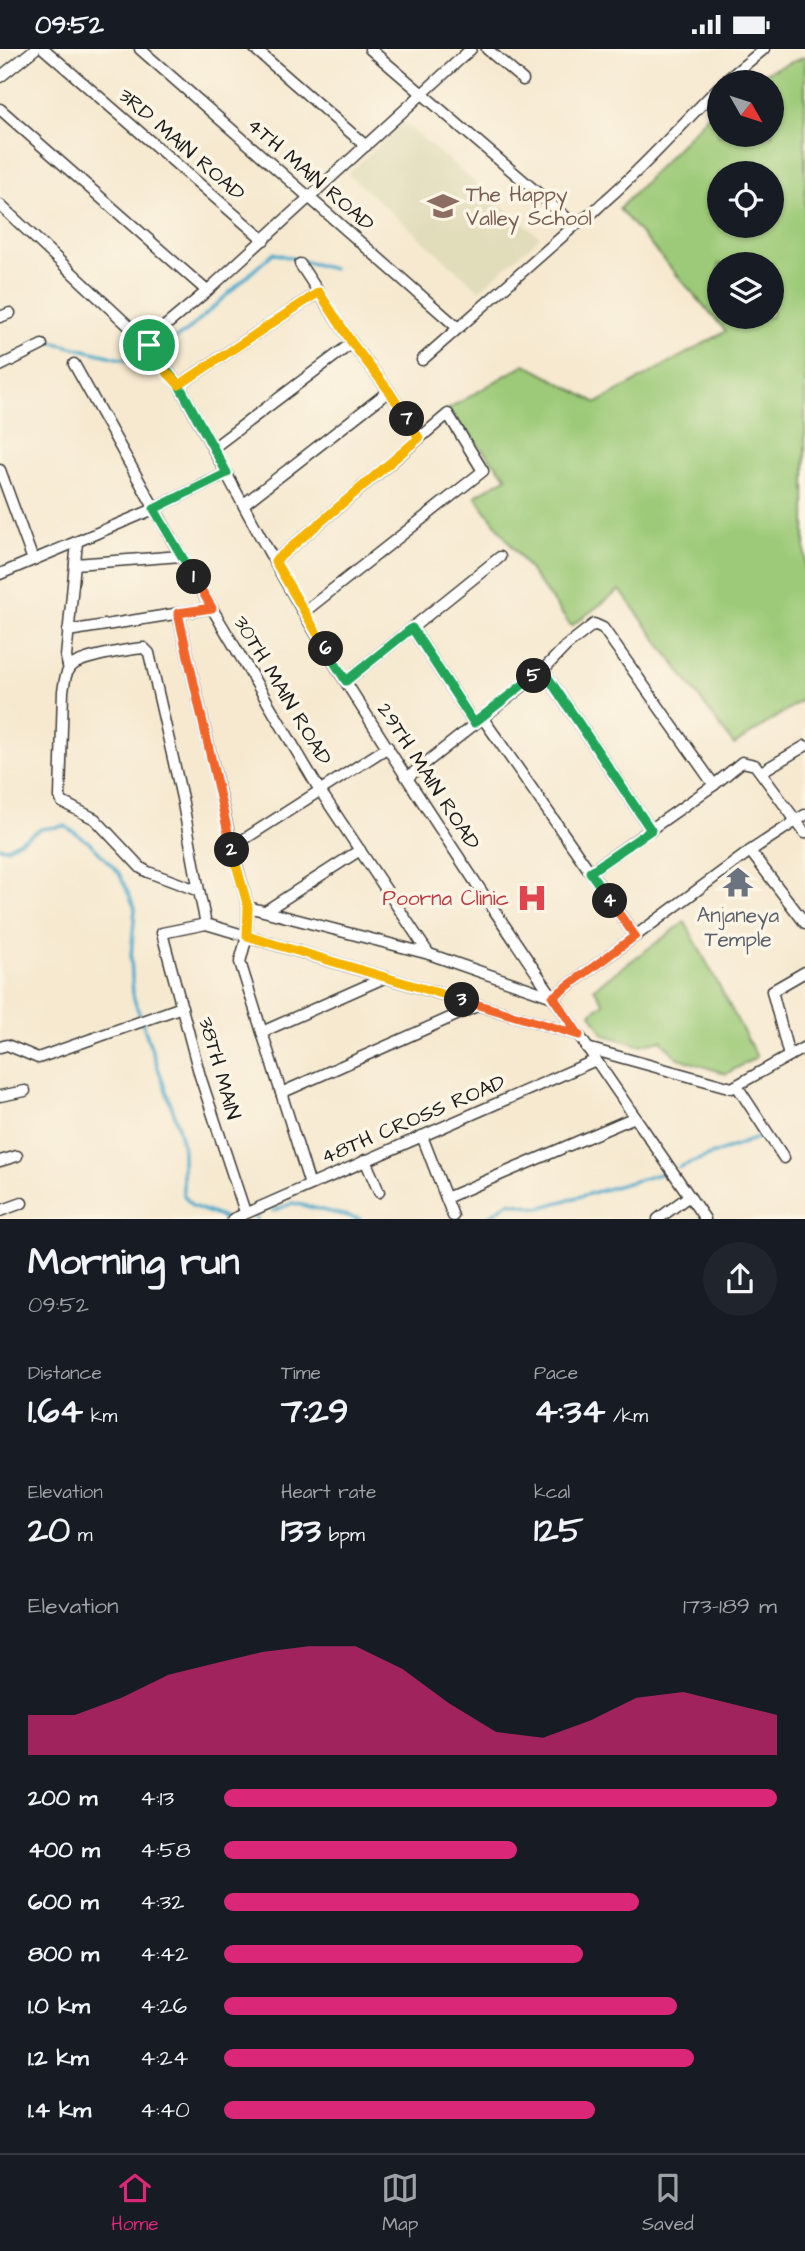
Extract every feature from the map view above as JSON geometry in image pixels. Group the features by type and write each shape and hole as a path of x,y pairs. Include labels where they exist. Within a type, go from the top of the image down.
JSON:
{"street":[{"path":"0,77 35,49"},
{"name":"3RD MAIN ROAD","path":"44,49 264,240"},
{"name":"4TH MAIN ROAD","path":"140,49 458,328"},
{"path":"255,49 366,146"},
{"path":"370,49 422,95 578,222"},
{"path":"0,205 148,343 471,49"},
{"path":"487,49 523,80"},
{"path":"739,70 764,49"},
{"path":"422,360 578,222 593,215 597,207 707,99"},
{"path":"0,109 207,291"},
{"path":"300,264 419,438"},
{"path":"179,385 319,292"},
{"name":"29TH MAIN ROAD","path":"148,343 147,352 155,361 160,362 179,385 275,561 346,681 587,1048 705,1219"},
{"path":"214,449 352,343"},
{"path":"0,366 42,345"},
{"name":"30TH MAIN ROAD","path":"74,365 181,556 319,789 429,954"},
{"path":"244,504 389,391"},
{"path":"275,561 448,414 483,471 304,612"},
{"path":"0,470 33,560"},
{"path":"0,574 154,509 227,473"},
{"path":"69,545 75,564 66,657 69,670 63,691 60,797 62,802 95,819 148,872 199,891"},
{"path":"75,564 181,556"},
{"path":"346,681 500,557"},
{"path":"68,631 212,608"},
{"path":"178,613 248,907 247,936 240,962 310,1185"},
{"path":"408,778 543,670 566,646 594,624 603,628 715,785"},
{"path":"412,628 635,936"},
{"path":"69,670 81,661 131,649 144,648 149,653 182,798 206,924 579,1035"},
{"path":"543,670 651,830"},
{"path":"761,772 805,746"},
{"path":"232,846 388,747"},
{"path":"590,872 715,785 742,762 755,765 800,818 805,833"},
{"path":"248,907 429,954 553,997 750,851 800,818"},
{"path":"267,910 360,850"},
{"path":"750,851 805,923"},
{"name":"38TH MAIN","path":"206,924 162,933 200,1076 245,1212"},
{"path":"789,1056 772,991 805,972"},
{"path":"262,1032 386,977"},
{"path":"282,1093 479,1005"},
{"path":"0,1047 6,1045 38,1058 182,1007"},
{"path":"587,1048 732,1089 805,1047"},
{"name":"48TH CROSS ROAD","path":"233,1219 596,1060"},
{"path":"737,1086 784,1158"},
{"path":"0,1097 25,1091"},
{"path":"446,1198 635,1117"},
{"path":"422,1136 453,1216"},
{"path":"0,1161 17,1156"},
{"path":"365,1160 379,1192"},
{"path":"658,1219 689,1196"},
{"path":"0,1210 22,1203"},
{"path":"261,1207 268,1219"}],"shaded area":[{"name":"The Happy Valley School","path":"403,122 540,237 479,290 348,174"}],"green space":[{"path":"805,57 805,698 734,745 620,590 571,626 475,496 507,477 447,410 525,364 597,403 726,331 724,329 784,329 784,252 707,252 707,309 619,209 707,117 707,147 784,147 784,70 772,70"},
{"path":"685,922 757,1057 726,1074 676,1057 661,1040 639,1045 604,1035 591,1013 604,1003 594,988"}],"waterway":[{"path":"176,338 185,333 273,253 333,269"},
{"path":"43,340 134,362"},
{"path":"0,847 7,848 41,829 65,826 90,843 119,873 135,908 131,957 133,996 176,1119 183,1147 183,1194 192,1206 224,1218"},
{"path":"679,1167 762,1136"},
{"path":"486,1219 509,1202 539,1208 663,1173"},
{"path":"273,1211 293,1203 360,1219"}],"place":[{"name":"The Happy Valley School","path":"443,206"},
{"name":"Anjaneya Temple","path":"738,882"},
{"name":"Poorna Clinic","path":"532,898"}],"route":[{"path":"149,345 147,352 155,361 160,362 165,370 179,385 319,292 419,438 275,561 346,681 412,628 474,723 543,670 651,830 590,872 635,936 553,997 579,1035 247,936 248,907 178,613 212,608 154,509 227,473 179,385 165,370 155,347 149,345"}]}
